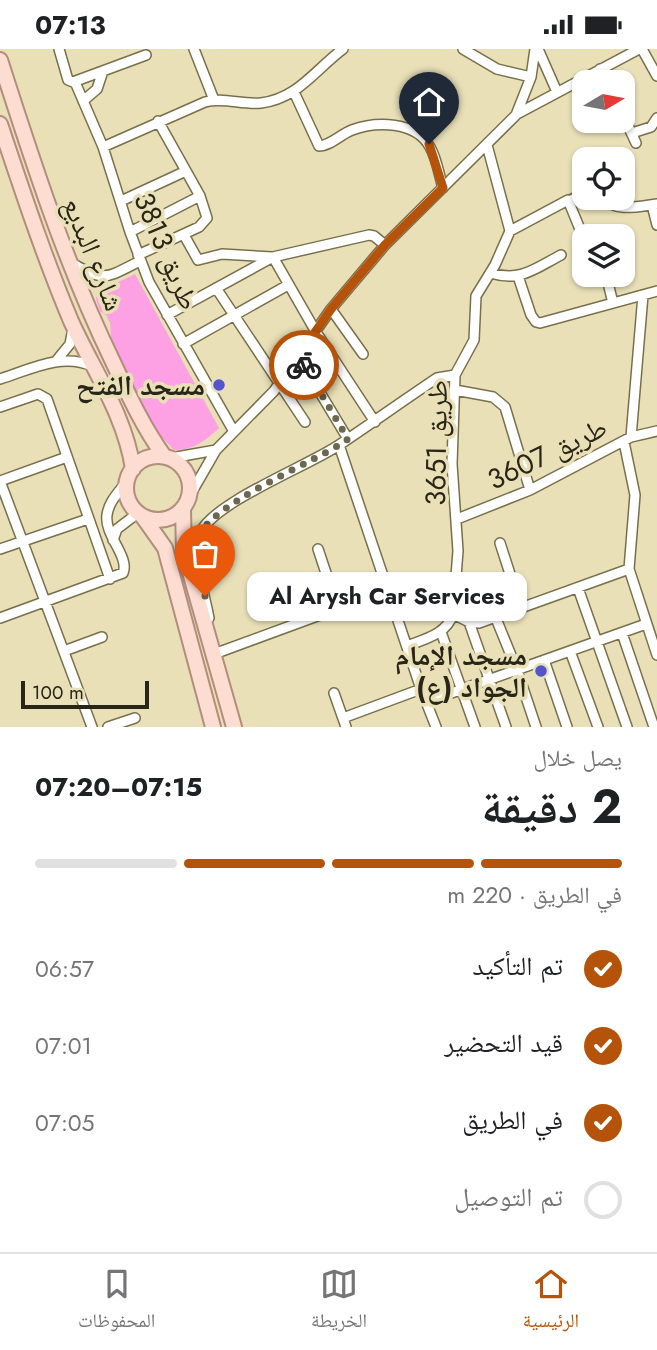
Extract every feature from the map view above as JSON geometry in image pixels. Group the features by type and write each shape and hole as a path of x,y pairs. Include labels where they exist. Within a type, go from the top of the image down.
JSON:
{"main road":[{"name":"شارع البديع","path":"0,61 47,204 96,326 140,419 168,457"},
{"name":"شارع البديع","path":"0,124 71,320 124,427 130,475"},
{"path":"214,727 165,548 128,499 130,475 146,458 168,457 186,471 191,484 186,503 184,551 234,727"},
{"path":"141,515 162,520 173,517 186,503"}],"street":[{"name":"طريق 3813","path":"59,49 68,80 75,82 103,147 139,258 167,315 233,431"},
{"path":"194,49 214,100"},
{"path":"103,147 158,121 214,100 259,103 278,100 294,92 343,49"},
{"path":"463,49 497,69 531,77"},
{"path":"516,115 531,77 537,49"},
{"path":"537,49 557,92"},
{"path":"186,503 216,450 257,407 260,400 278,384 331,309 385,245 516,115 640,49 657,76"},
{"path":"75,82 146,55"},
{"path":"83,101 97,89 103,71"},
{"path":"294,92 317,145 325,146 339,136 365,125 380,124 410,130 429,144 443,188"},
{"path":"70,262 96,277 108,277 199,227 207,218 200,196 158,121"},
{"path":"635,132 655,126"},
{"path":"632,133 636,143"},
{"path":"487,145 510,231 572,198"},
{"path":"121,201 186,171"},
{"path":"130,232 200,196"},
{"path":"568,200 578,224"},
{"path":"635,206 655,205 657,225"},
{"name":"طريق 3651","path":"441,632 453,614 457,580 457,520 452,464 456,375 474,340 476,296 510,231"},
{"path":"184,235 198,260 222,254 273,257"},
{"path":"167,315 273,257 369,235 385,245"},
{"path":"490,273 509,278 518,276 561,255"},
{"path":"273,257 316,332 374,422"},
{"path":"518,276 531,316 536,323 657,291"},
{"path":"183,344 288,285"},
{"path":"609,287 613,303"},
{"path":"216,288 305,422"},
{"path":"643,295 627,439 635,495 629,569 657,655"},
{"path":"331,309 363,354"},
{"path":"54,362 70,344 71,320"},
{"path":"299,356 348,439"},
{"path":"0,379 54,362 78,360 93,366"},
{"path":"388,590 214,654 197,541 207,522 229,505 339,445 437,378 456,375"},
{"path":"455,390 493,397 505,407 530,490"},
{"path":"0,407 34,394 45,396 110,579"},
{"name":"طريق 3607","path":"457,520 530,490 627,439 657,431"},
{"path":"339,445 436,727"},
{"path":"168,457 216,450"},
{"path":"67,457 0,481 92,727"},
{"path":"0,618 121,575 125,568 107,525 107,516 111,501 130,475"},
{"path":"113,540 117,529 141,515"},
{"path":"0,549 89,519"},
{"path":"500,543 521,608"},
{"path":"318,549 338,609"},
{"path":"453,614 469,622 479,623 629,569"},
{"path":"578,588 627,727"},
{"path":"495,617 517,670 536,727"},
{"path":"469,622 506,727"},
{"path":"426,702 646,624"},
{"path":"407,646 441,632 475,727"},
{"path":"622,633 654,727"},
{"path":"64,651 102,637"},
{"path":"570,651 598,727"},
{"path":"544,660 567,727"},
{"path":"334,693 345,722 421,689"},
{"path":"108,727 135,718"}],"shaded area":[{"path":"135,274 219,428 204,441 188,448 174,450 158,433 112,348 110,323 100,311 96,299 97,292"}],"way so far":[{"path":"205,596 197,541 207,522 229,505 348,439 304,365"}],"place":[{"name":"مسجد الفتح","path":"219,385"},
{"name":"Al Arysh Car Services","path":"205,596"},
{"name":"مسجد الإمام الجواد (ع)","path":"541,671"}],"route":[{"path":"304,365 299,356 331,309 385,245 443,188 429,144"}]}
